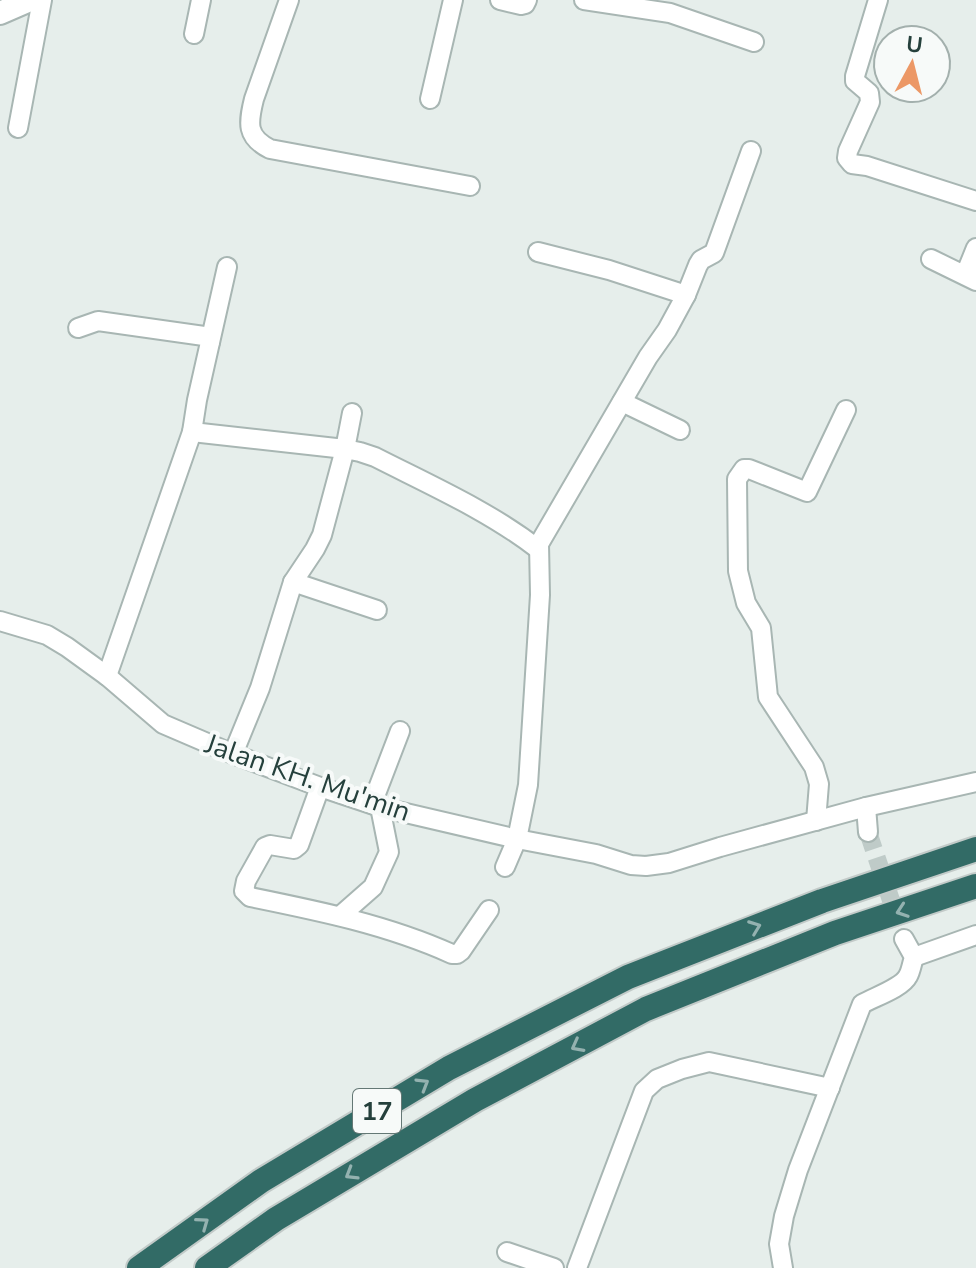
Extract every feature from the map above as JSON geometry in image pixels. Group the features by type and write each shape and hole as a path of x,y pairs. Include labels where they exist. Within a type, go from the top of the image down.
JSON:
{"highway":[{"name":"17","path":"139,1268 261,1181 449,1068 628,977 822,901 976,849"},
{"name":"17","path":"207,1268 276,1219 475,1100 646,1009 835,933 976,886"}],"street":[{"path":"0,13 30,0"},
{"path":"18,128 42,0"},
{"path":"194,34 201,0"},
{"path":"289,0 254,99 250,126 260,144 270,149 470,186"},
{"path":"430,99 453,0"},
{"path":"500,0 521,5 527,0"},
{"path":"584,0 670,13 754,42"},
{"path":"878,0 855,76 855,81 869,93 870,102 847,158 852,164 881,170 976,201"},
{"path":"505,867 517,839 528,785 540,595 538,549 541,539 686,295 701,260 716,248 751,151"},
{"path":"931,259 970,278 976,248"},
{"path":"538,252 609,270 686,295"},
{"path":"107,676 192,432 227,267"},
{"path":"78,328 98,321 204,336 210,342"},
{"path":"622,402 680,430"},
{"path":"846,410 807,492 749,469 744,469 737,479 738,571 746,603 761,628 768,697 814,767 819,784 816,821 976,782"},
{"path":"233,754 260,688 293,582 322,535 352,413"},
{"path":"192,432 345,449 375,457 509,528 538,549"},
{"path":"293,582 377,610"},
{"name":"Jalan KH. Mu'min","path":"0,621 47,635 107,676 163,724 233,754 376,805 646,866 669,863 816,821"},
{"path":"340,916 373,887 389,852 376,805 400,731"},
{"path":"320,787 299,845 294,849 265,847 246,881 244,891 250,897 340,916 421,940 452,954 461,951 489,910"},
{"path":"866,807 868,832"},
{"path":"914,957 976,935"},
{"path":"783,1268 779,1244 798,1170 862,1004 907,978 914,957 904,939"},
{"path":"577,1268 644,1091 657,1079 709,1062 830,1088"},
{"path":"507,1252 554,1268"}],"tunnel":[{"path":"868,832 904,939"}]}
